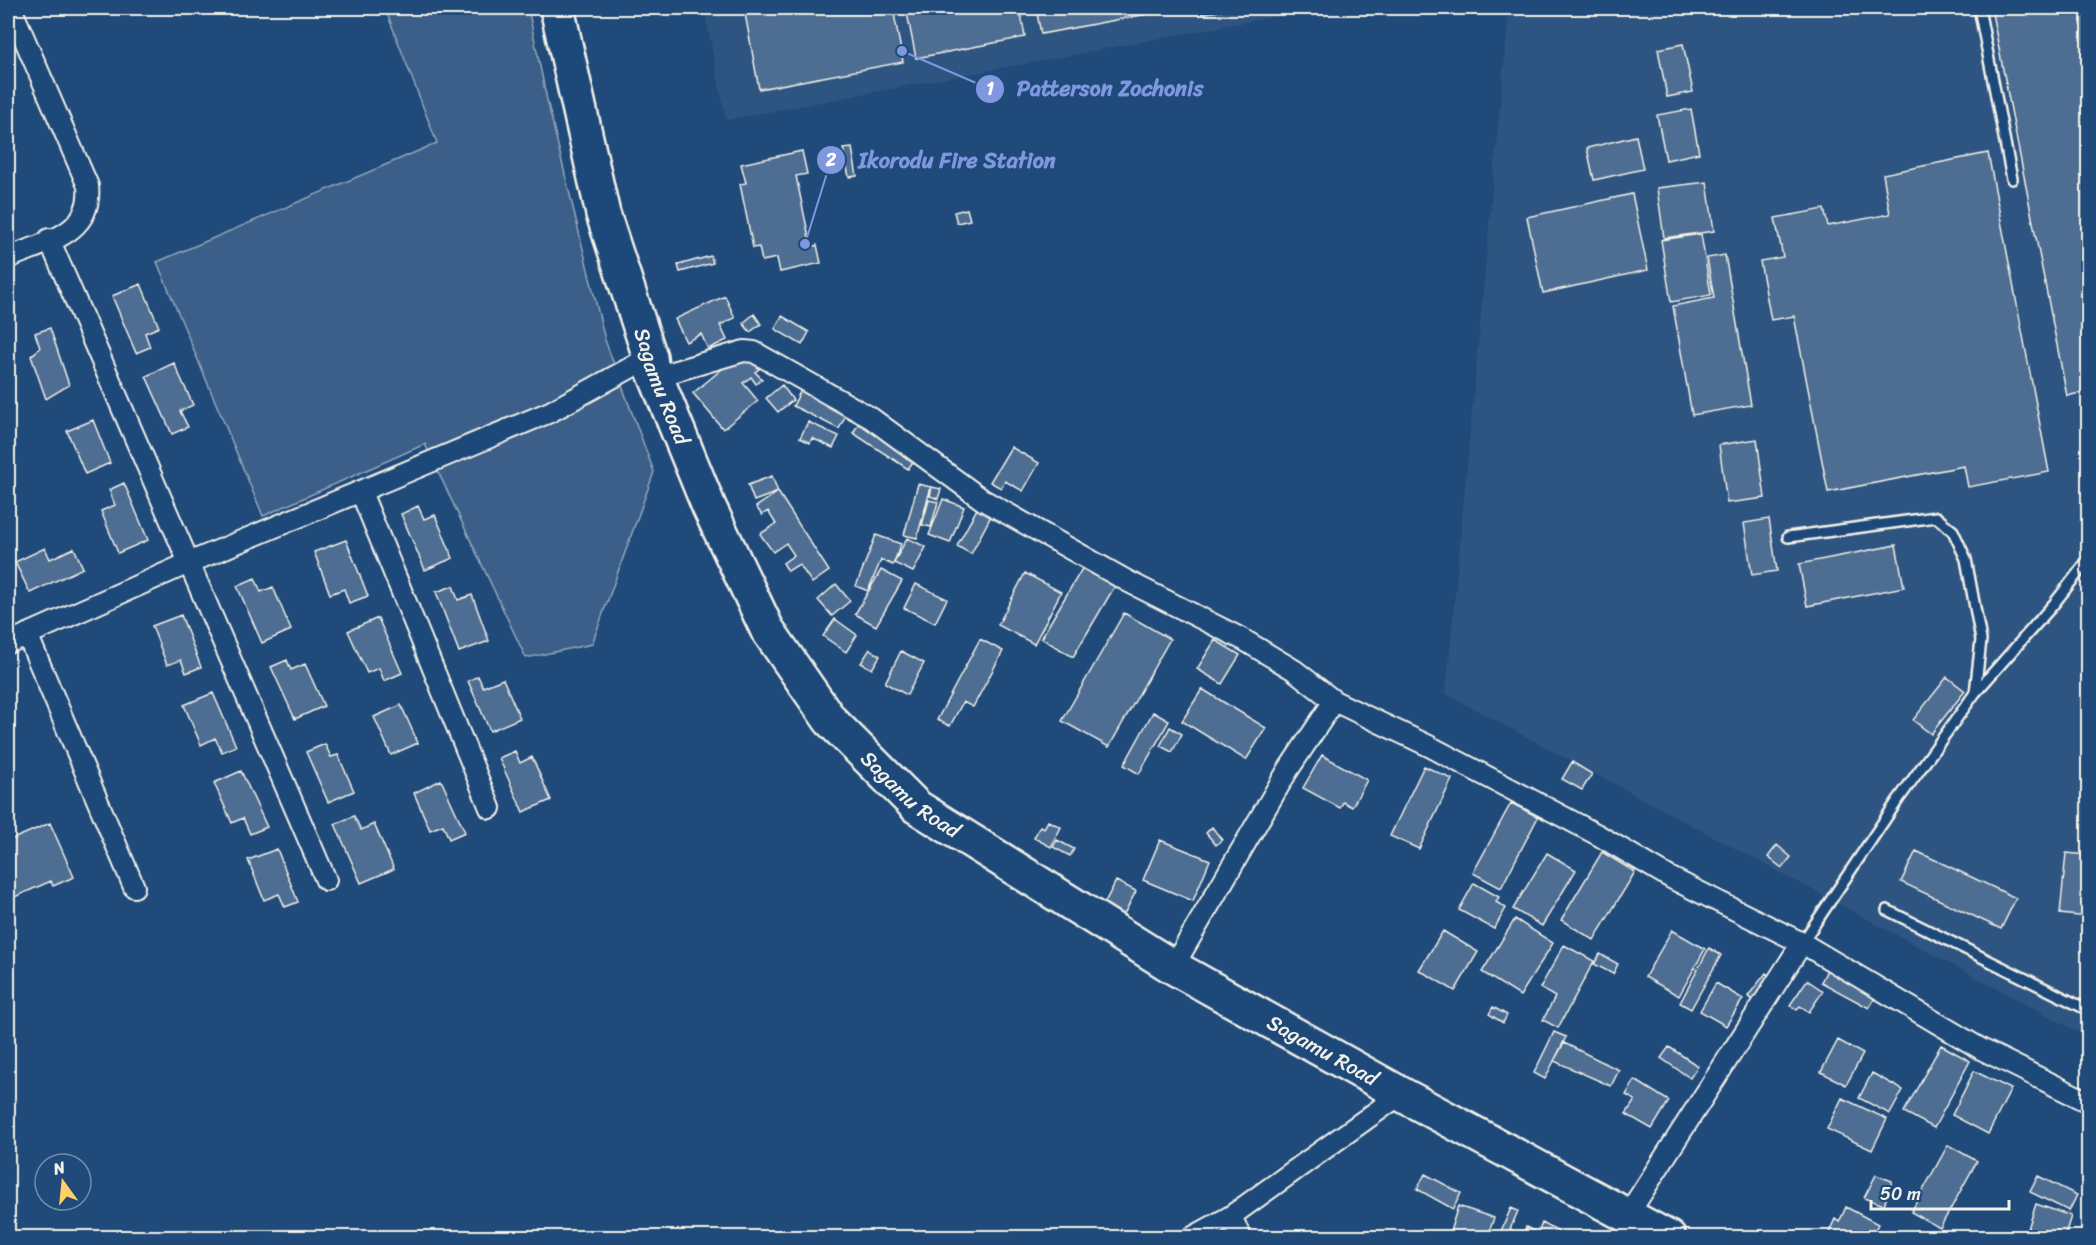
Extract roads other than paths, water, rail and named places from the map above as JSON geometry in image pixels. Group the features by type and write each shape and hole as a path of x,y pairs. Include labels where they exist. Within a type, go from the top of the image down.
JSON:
{"highway":[{"name":"Sagamu Road","path":"558,8 603,214 653,367 709,507 767,629 830,720 917,807 1173,967 1401,1094 1669,1238"}],"street":[{"path":"8,258 75,229 89,203 88,186 11,8"},
{"path":"50,239 326,880"},
{"path":"8,643 191,562 653,367 744,351 754,352 871,418 984,500 1129,582 1244,640 1294,670 1334,701 1420,741 1598,835 1671,878 1802,943 1981,1049 2088,1102"},
{"path":"361,492 490,808"},
{"path":"27,634 134,887"},
{"path":"1173,967 1277,789 1334,701"},
{"path":"1627,1216 1802,943"},
{"path":"1191,1238 1231,1216 1401,1094"},
{"path":"1231,1216 1241,1238"}],"lane":[{"path":"1978,8 2012,179"},
{"path":"1788,537 1936,517 1953,531 1966,559 1981,640 1975,693"},
{"path":"1802,943 1898,800 1975,693 2053,605 2088,560"},
{"path":"1887,910 2088,1010"}],"place":[{"name":"Patterson Zochonis","path":"902,51"},
{"name":"Ikorodu Fire Station","path":"805,244"}]}
